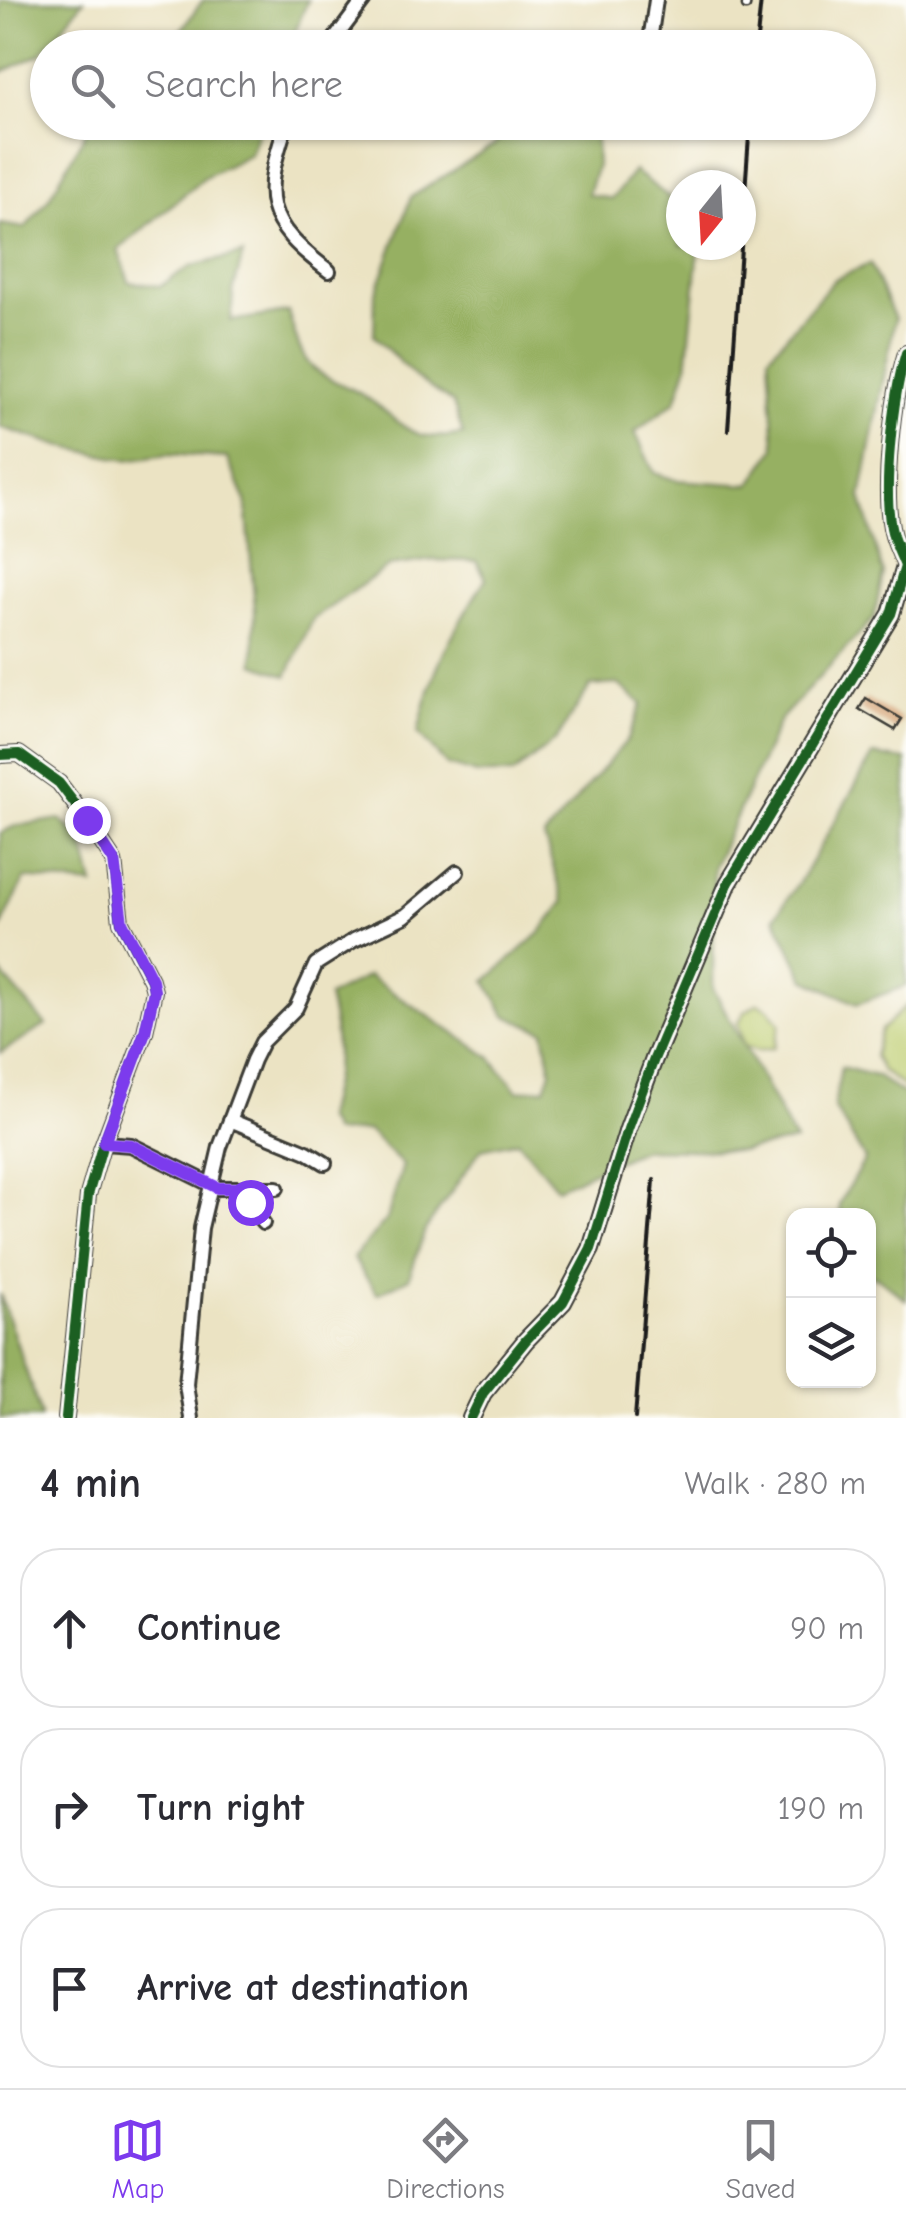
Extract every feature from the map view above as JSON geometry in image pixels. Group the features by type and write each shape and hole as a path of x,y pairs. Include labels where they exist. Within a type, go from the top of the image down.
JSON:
{"street":[{"path":"342,30 364,0"},
{"path":"652,30 656,0"},
{"path":"282,140 269,186 274,208 299,248 329,272"},
{"path":"471,1418 484,1394 526,1340 564,1302 591,1249 654,1059 728,884 877,639 896,600 906,564 892,533 889,492 895,414 906,353"},
{"path":"0,754 18,754 60,783 87,820 114,861 122,922 152,980 151,1012 104,1143 85,1214 66,1418"},
{"path":"191,1418 186,1384 200,1228 230,1120 262,1042 296,1008 316,964 354,940 405,916 458,872"},
{"path":"230,1120 325,1162"},
{"path":"104,1143 131,1145 218,1188 277,1188"},
{"path":"247,1188 253,1210 264,1223"}],"green space":[{"path":"0,0 84,0 60,30 30,30 30,59 0,73"},
{"path":"203,0 308,0 296,30 181,30"},
{"path":"81,140 255,140 250,154 205,177 118,250 129,282 160,286 192,266 243,254 233,292 231,321 288,312 308,363 324,376 361,394 416,433 443,437 463,434 453,403 416,378 374,336 375,295 411,197 499,140 596,140 597,165 588,194 612,199 634,171 666,195 666,260 698,260 687,367 676,401 635,432 654,473 676,480 750,485 775,448 769,356 835,279 870,264 895,319 861,497 883,573 874,618 780,720 714,866 713,988 795,1141 741,1151 643,1149 557,1188 518,1141 481,1149 425,1230 409,1278 377,1294 353,1258 387,1219 403,1165 368,1131 333,1133 325,1118 336,1058 328,997 368,976 490,1057 518,1091 545,1088 551,1071 544,1031 506,1016 486,981 540,933 564,902 544,837 628,739 642,704 618,684 590,686 557,739 513,774 477,774 447,765 418,733 444,652 486,578 476,561 432,560 389,566 313,619 287,676 254,664 255,610 246,501 227,458 168,454 126,460 60,446 0,427 0,224 25,228 49,198"},
{"path":"873,755 906,760 906,986 857,1004 805,979 775,917"},
{"path":"60,819 83,841 94,885 25,878 0,930 0,833 15,826"},
{"path":"0,972 46,1025 0,1053"},
{"path":"758,1003 769,1009 780,1024 774,1048 758,1051 744,1046 738,1023"},
{"path":"906,1006 906,1088 882,1071 874,1056 881,1030"},
{"path":"841,1067 876,1076 906,1096 906,1300 876,1277 876,1208 839,1208 865,1159 834,1107"},
{"path":"0,1294 41,1415 41,1418 0,1418"}],"building":[{"path":"866,698 902,719 895,730 859,709"}],"railway":[{"path":"758,30 761,0"},
{"path":"728,430 749,140"},
{"path":"635,1418 654,1180"}],"cycle path":[{"path":"905,566 893,536 888,471 893,418 906,353"},
{"path":"471,1418 483,1393 563,1302 591,1249 654,1059 728,884 891,614 906,563"},
{"path":"0,755 19,754 59,783 114,861 121,922 154,991 145,1032 88,1195 66,1418"}],"route":[{"path":"87,820 114,861 119,913 154,991 145,1032 104,1143 131,1145 218,1188 247,1188 250,1202"}]}
